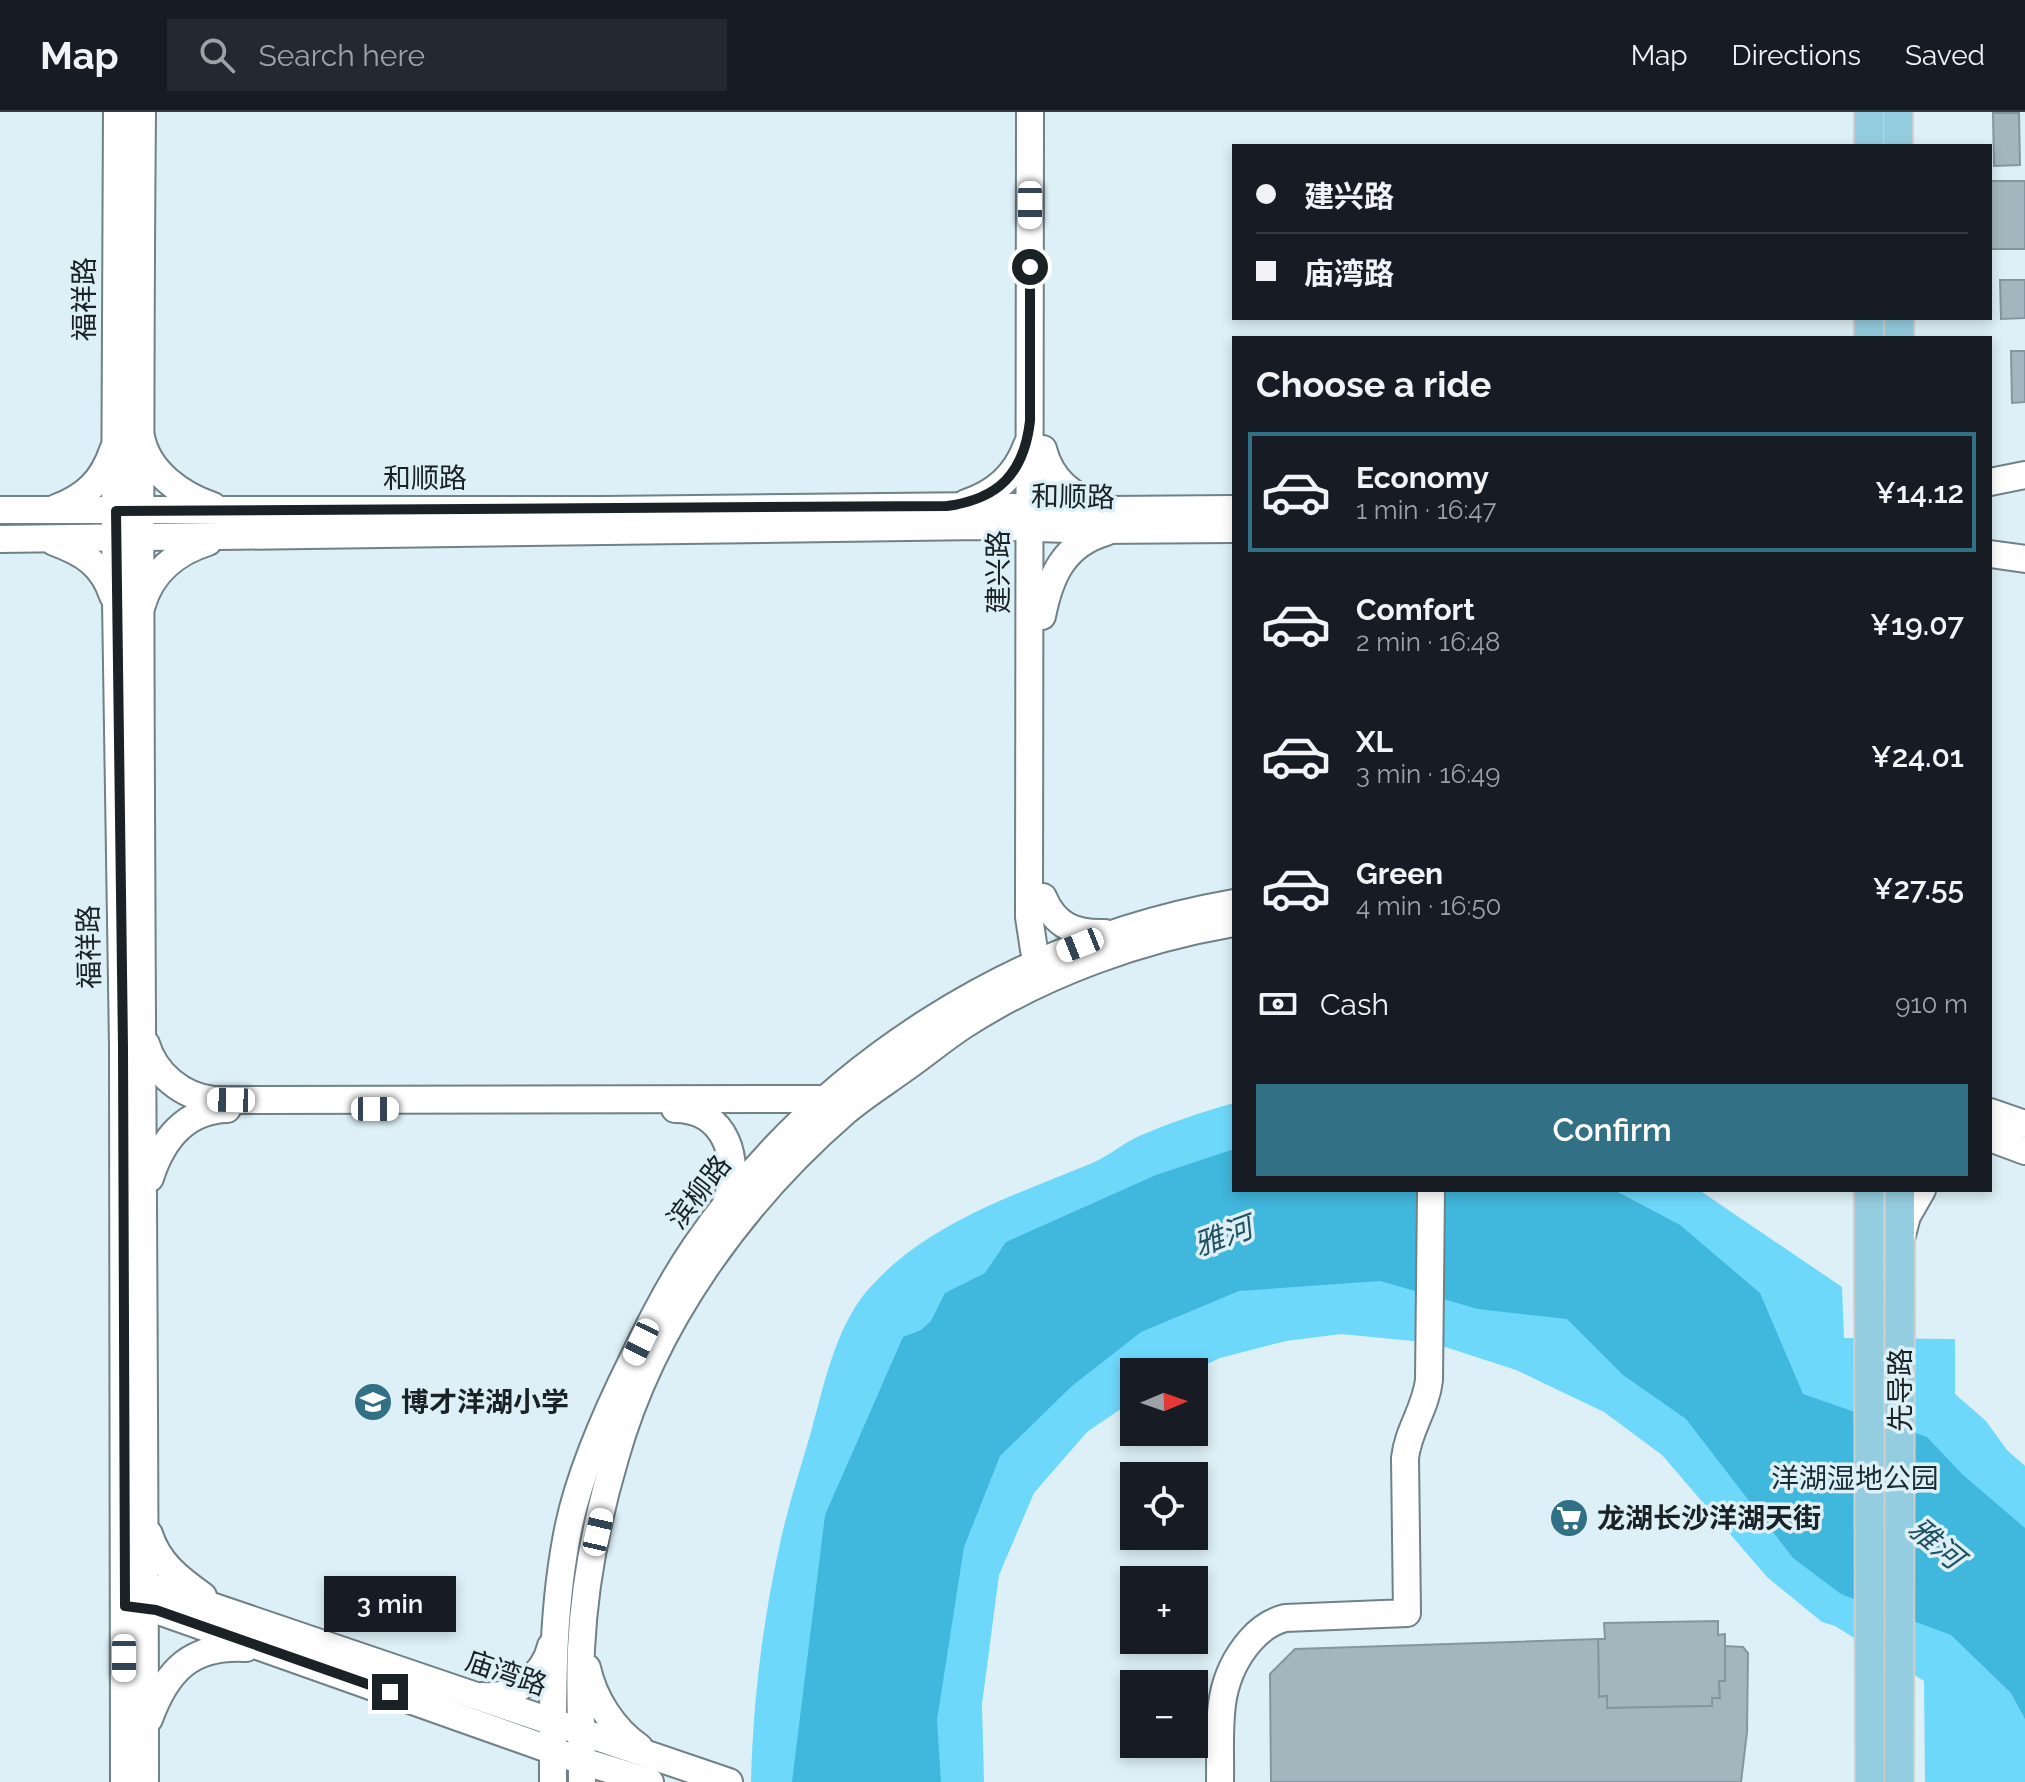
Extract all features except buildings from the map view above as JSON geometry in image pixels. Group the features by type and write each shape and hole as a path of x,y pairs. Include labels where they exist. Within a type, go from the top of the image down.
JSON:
{"main road":[{"name":"福祥路","path":"117,112 127,427 123,1063 135,1596 145,1729 145,1782"},
{"name":"福祥路","path":"127,427 142,112"},
{"name":"建兴路","path":"1030,112 1030,421 1036,519 1034,950 1054,967"},
{"path":"1036,519 1043,449 1043,112"},
{"path":"1869,112 1869,144"},
{"path":"1898,112 1898,144"},
{"path":"1030,421 1022,460 1005,482 954,516 1007,545 1024,569 1036,608"},
{"path":"31,539 71,548 88,557 101,568 113,597 128,621 142,604 149,583 163,568 181,553 204,543 229,523 210,505 176,488 148,458 127,427 113,450 106,470 96,483 72,502 45,510"},
{"path":"1036,608 1071,549 1112,520 1062,485 1047,466 1043,449"},
{"path":"1992,471 2025,473"},
{"path":"1992,481 2025,473"},
{"name":"和顺路","path":"1112,520 1232,509"},
{"name":"和顺路","path":"0,510 45,510 127,524"},
{"name":"和顺路","path":"0,539 31,539 127,524 954,516 1112,520 1232,529"},
{"path":"1992,554 2025,561"},
{"path":"1992,564 2025,561"},
{"name":"福祥路","path":"124,1782 135,1596 146,1516 143,1027 128,621"},
{"name":"滨柳路","path":"582,1772 582,1640 592,1556 614,1458 633,1402 660,1345 720,1246 756,1199 848,1109 965,1025 1054,967 1120,931 1191,911 1232,903"},
{"path":"1002,979 1020,957 1036,907 1077,932 1103,934 1120,931"},
{"name":"滨柳路","path":"553,1782 554,1635 560,1575 570,1522 592,1454 652,1320 695,1248 723,1210 824,1099 929,1021 1002,979 1232,923"},
{"path":"143,1027 147,1047 163,1075 193,1096 213,1100 824,1099"},
{"path":"144,1201 156,1158 164,1142 189,1119 206,1111 682,1109 697,1111 710,1118 727,1145 733,1178 723,1210"},
{"path":"1992,1113 2025,1124"},
{"path":"1992,1139 2025,1152"},
{"path":"1992,1153 2025,1152"},
{"path":"1220,1782 1221,1699 1227,1675 1255,1634 1273,1621 1301,1616 1407,1613 1405,1458 1415,1416 1421,1369 1421,1192"},
{"path":"1213,1782 1214,1697 1222,1671 1236,1647 1252,1629 1270,1614 1399,1606 1397,1456 1400,1437 1428,1391 1431,1192"},
{"name":"先导路","path":"1869,1192 1870,1782"},
{"name":"先导路","path":"1899,1782 1900,1192"},
{"path":"1900,1242 1907,1216 1921,1192"},
{"path":"146,1516 155,1552 164,1564 226,1611"},
{"name":"庙湾路","path":"135,1596 226,1611 582,1733 653,1770"},
{"name":"庙湾路","path":"135,1596 275,1652 553,1750 582,1772 653,1770 729,1782"},
{"path":"473,1696 493,1697 527,1682 542,1669 549,1657 554,1635"},
{"path":"582,1640 588,1673 598,1698 611,1719 653,1770"},
{"path":"145,1729 169,1676 187,1659 208,1650 232,1647 275,1652"},
{"path":"476,1723 508,1738 525,1752 538,1770 542,1782"}],"green space":[{"name":"洋湖湿地公园","path":"1232,1104 1232,1192 1702,1192 1842,1287 1844,1338 1955,1339 1955,1394 1986,1421 2007,1450 2025,1466 2025,1782 1925,1782 1924,1681 1835,1626 1822,1622 1767,1577 1662,1455 1604,1412 1516,1370 1433,1343 1341,1334 1286,1341 1208,1364 1208,1358 1120,1358 1120,1410 1087,1432 1034,1493 999,1575 982,1704 984,1782 751,1782 759,1665 779,1548 832,1359 855,1307 889,1269 941,1230 1000,1201 1096,1161 1149,1132"}],"water":[{"name":"洋湖湿地公园","path":"1232,1150 1232,1192 1618,1192 1680,1225 1760,1293 1803,1394 1927,1437 1963,1475 2025,1528 2025,1719 2011,1693 1951,1635 1841,1594 1793,1558 1686,1419 1623,1375 1567,1319 1478,1309 1380,1281 1239,1291 1141,1332 1072,1386 1000,1456 964,1547 937,1720 941,1782 792,1782 825,1515 903,1337 921,1330 931,1321 945,1293 985,1273 1006,1242 1156,1175"}],"place":[{"name":"博才洋湖小学","path":"373,1402"},
{"name":"龙湖长沙洋湖天街","path":"1569,1518"}],"route":[{"path":"390,1692 156,1610 125,1606 123,1047 116,511 603,510 964,504 979,499 1005,482 1022,460 1027,445 1030,421 1030,267"}],"water label":[{"name":"雅河","path":"1223,1236"},
{"name":"雅河","path":"1936,1543"}]}
